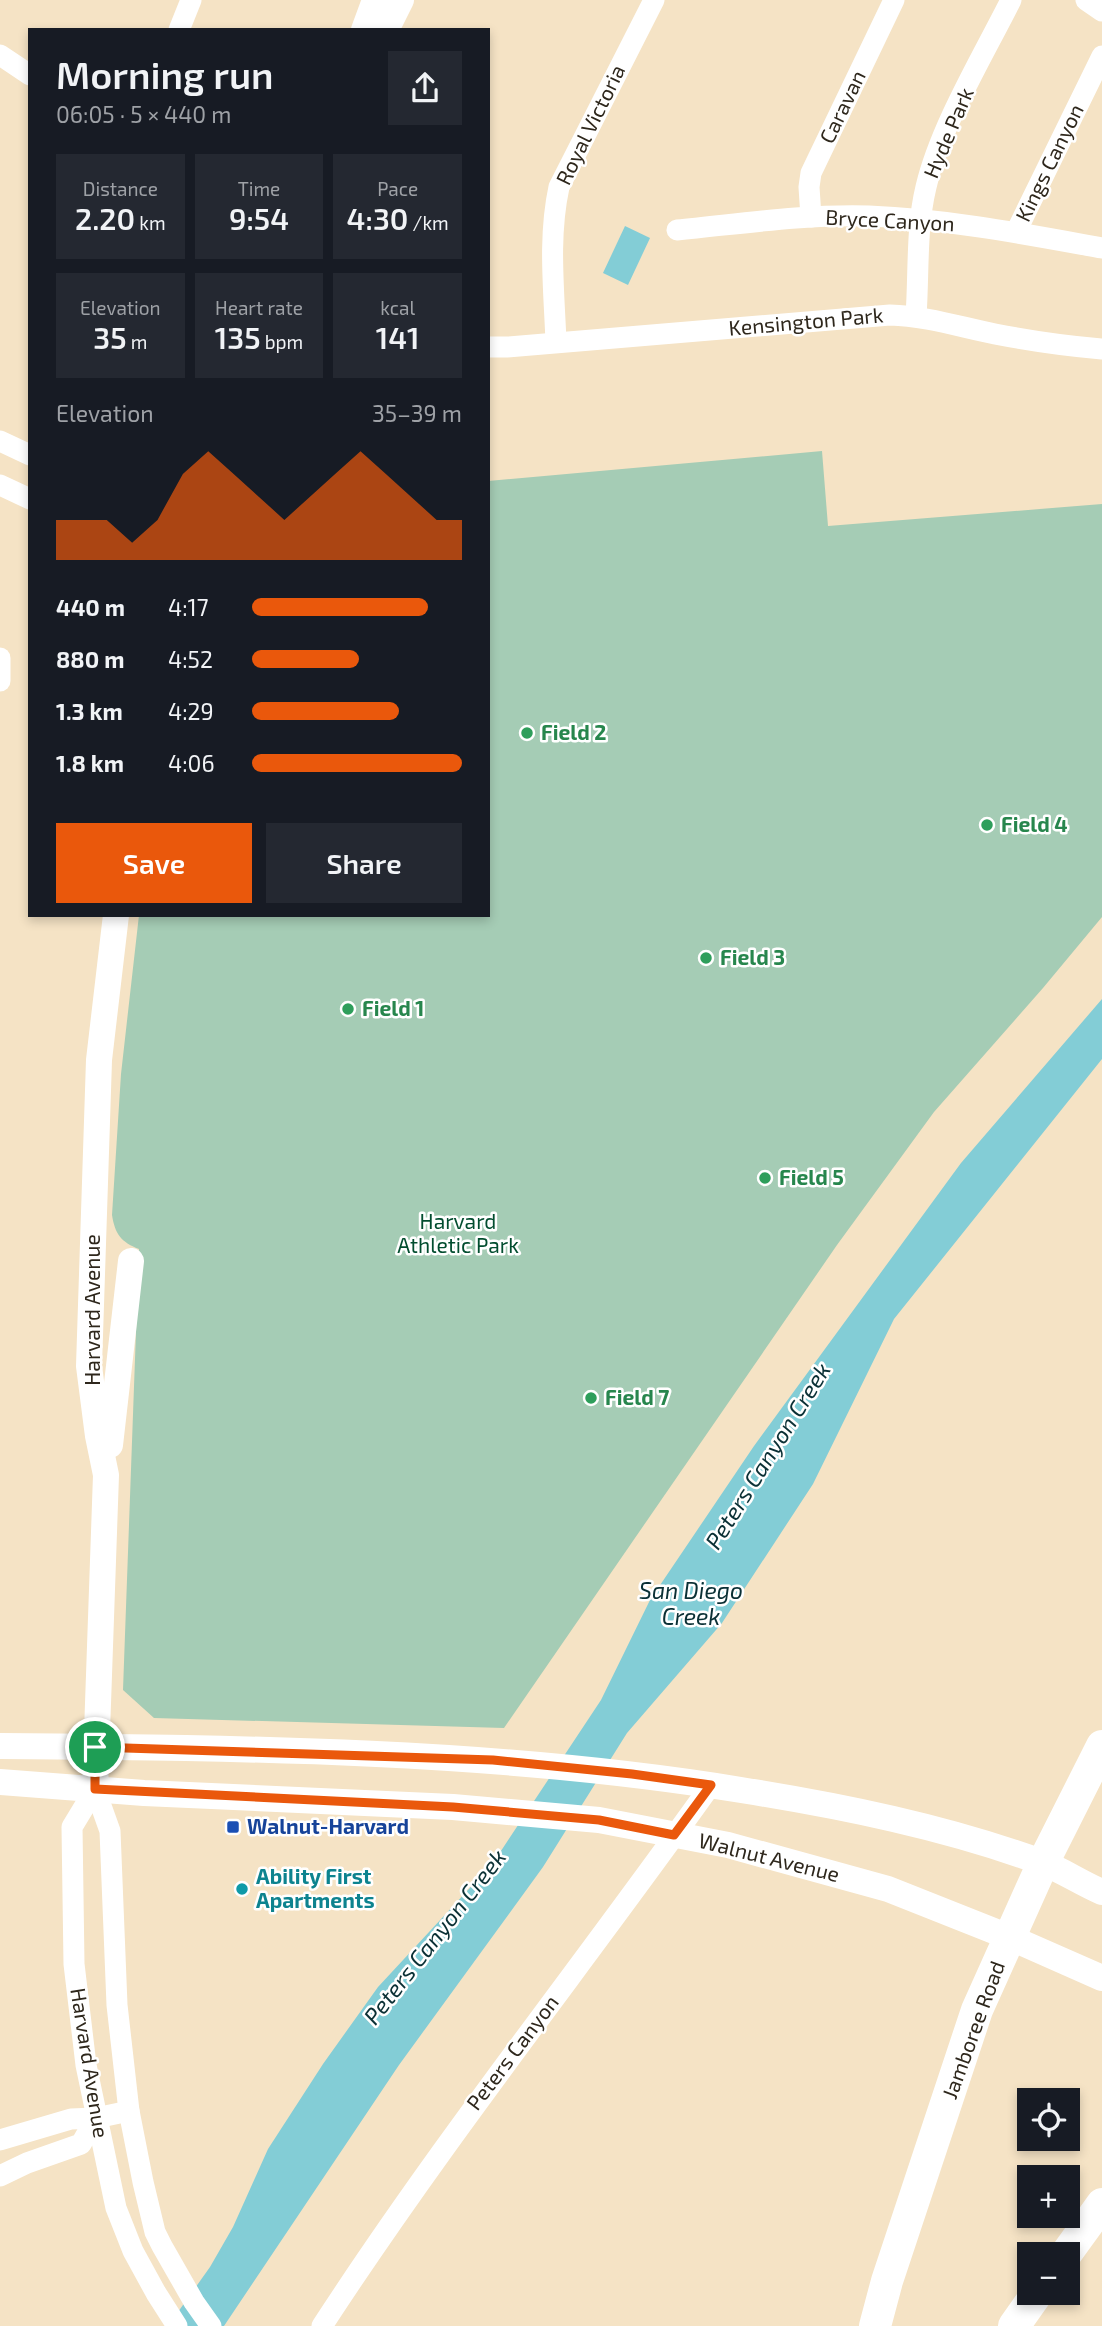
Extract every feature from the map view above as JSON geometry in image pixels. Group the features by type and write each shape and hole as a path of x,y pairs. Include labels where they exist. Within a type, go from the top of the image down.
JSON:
{"highway":[{"name":"Jamboree Road","path":"873,2326 976,2010 1043,1863 1102,1746"},
{"path":"1075,2242 1102,2204"},
{"path":"1014,2326 1029,2305"}],"main road":[{"path":"366,28 375,0"},
{"path":"387,28 401,0"},
{"name":"Harvard Avenue","path":"95,1789 106,1475 89,1366 99,1060 116,917"},
{"path":"106,1475 131,1261"},
{"path":"0,1746 385,1755 533,1763 632,1774 848,1809 926,1828 1043,1863 1102,1892"},
{"name":"Walnut Avenue","path":"0,1782 503,1811 599,1820 727,1845 888,1889 1009,1937 1102,1978"}],"street":[{"path":"180,28 191,0"},
{"name":"Royal Victoria","path":"556,342 552,243 553,217 559,187 654,0"},
{"name":"Caravan","path":"811,217 811,173 894,0"},
{"name":"Hyde Park","path":"916,316 925,188 933,162 1011,0"},
{"path":"1086,0 1102,10"},
{"path":"0,55 28,74"},
{"name":"Kings Canyon","path":"1016,232 1102,56"},
{"name":"Bryce Canyon","path":"677,230 811,217 868,216 1016,232 1102,247"},
{"name":"Kensington Park","path":"498,347 890,315 916,316 1066,346 1102,348"},
{"path":"0,441 28,455"},
{"path":"0,485 28,498"},
{"path":"0,657 0,681"},
{"name":"Peters Canyon","path":"322,2326 384,2231 711,1785"},
{"name":"Harvard Avenue","path":"95,1789 110,1831 117,2006 129,2110 155,2232 173,2268 211,2326"},
{"name":"Harvard Avenue","path":"95,1789 72,1827 72,1922 86,2065 116,2208 133,2251 177,2326"},
{"path":"0,2140 71,2119 96,2118 129,2110"},
{"path":"0,2176 27,2163 81,2144 96,2118"}],"green space":[{"name":"Harvard Athletic Park","path":"822,451 828,526 1102,504 1102,917 934,1112 837,1245 504,1728 154,1718 123,1690 139,1249 120,1236 112,1215 121,1074 139,917 490,917 490,481"}],"water":[{"path":"625,226 650,238 628,285 603,273"},
{"name":"San Diego Creek","path":"1102,999 1102,1059 894,1319 813,1484 722,1623 627,1733 543,1867 399,2065 224,2326 168,2326 210,2267 233,2227 268,2149 323,2064 378,1987 493,1863 601,1700 650,1600 754,1446 961,1163"}],"place":[{"name":"Field 2","path":"527,733"},
{"name":"Field 4","path":"987,825"},
{"name":"Field 3","path":"706,958"},
{"name":"Field 1","path":"348,1009"},
{"name":"Field 5","path":"765,1178"},
{"name":"Field 7","path":"591,1398"},
{"name":"Walnut-Harvard","path":"233,1827"},
{"name":"Ability First Apartments","path":"242,1889"}],"route":[{"path":"95,1747 493,1760 711,1785 674,1835 599,1820 453,1807 95,1789 95,1747"}],"water label":[{"name":"Peters Canyon Creek","path":"768,1456"},
{"name":"Peters Canyon Creek","path":"435,1937"}]}
